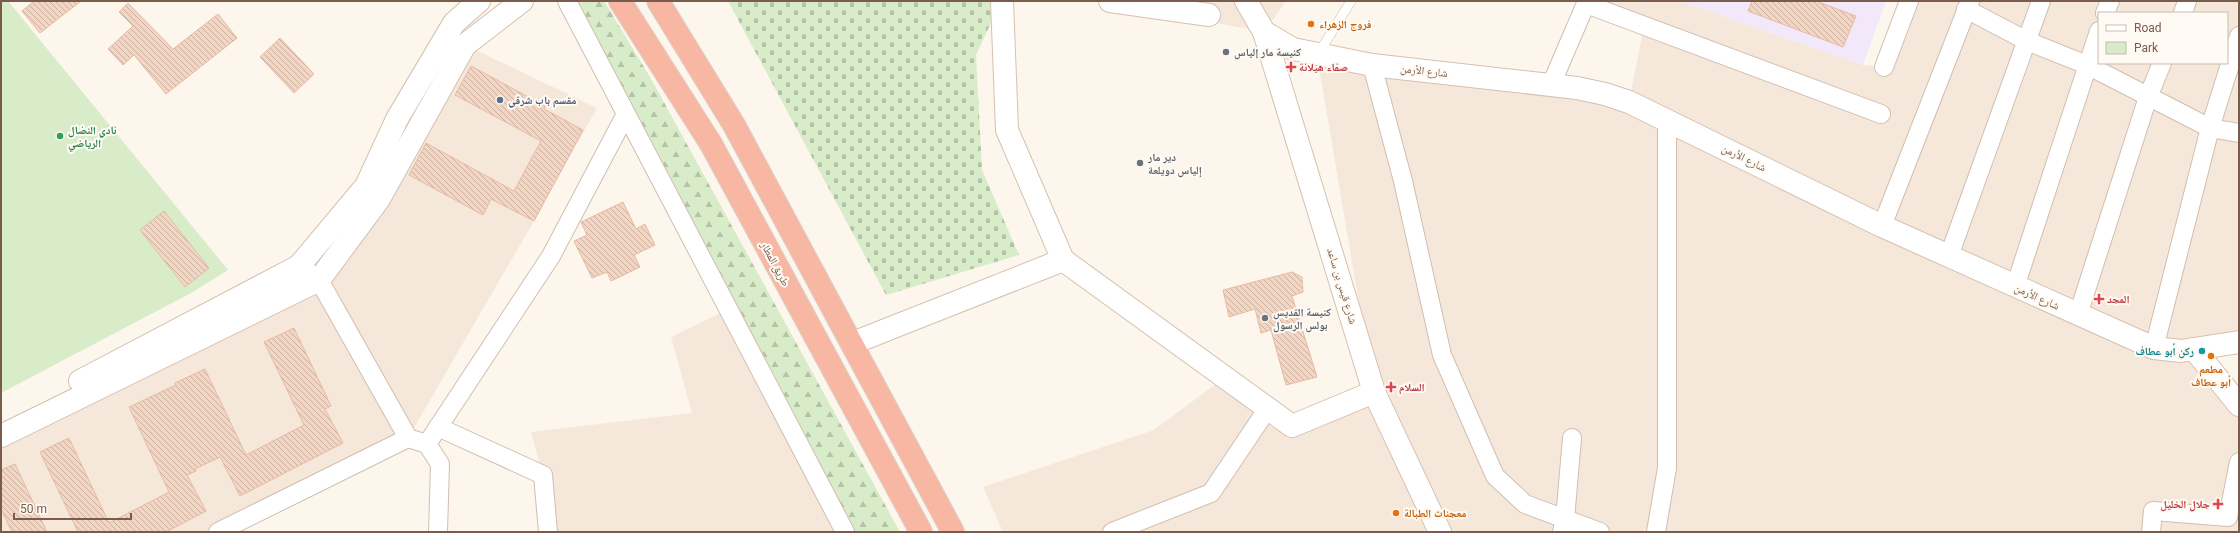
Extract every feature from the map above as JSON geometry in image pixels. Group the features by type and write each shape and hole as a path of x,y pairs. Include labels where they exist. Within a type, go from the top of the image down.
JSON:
{"highway":[{"name":"طريق المطار","path":"620,1 711,144 920,532"},
{"path":"658,1 734,124 853,343 953,532"}],"main road":[{"path":"1,423 299,266 366,186 397,119 454,23 479,1"},
{"path":"1,436 319,280 379,199 465,44 522,1"},
{"path":"1002,1 1007,130 1063,260 1292,426 1374,392"},
{"path":"1110,1 1209,15"},
{"name":"شارع الأرمن","path":"1246,1 1264,32 1293,49 1372,65 1552,85 1604,94 1629,102 1882,226 2015,287 2154,348 2168,350 2194,349 2239,342"},
{"name":"شارع قيس بن ساعد","path":"1264,32 1374,392 1440,532"},
{"path":"853,343 1063,260"},
{"path":"2194,349 2239,405"}],"street":[{"path":"567,1 846,532"},
{"path":"1884,67 1909,1"},
{"path":"1949,256 2041,1"},
{"path":"2105,12 2110,1"},
{"path":"2183,12 2187,1"},
{"path":"1552,85 1586,2 1881,114"},
{"path":"1882,226 1968,5 2026,41 2087,65 2210,128 2239,133"},
{"path":"2015,287 2098,33"},
{"path":"2154,348 2210,128 2239,36"},
{"path":"2078,315 2148,97 2162,64"},
{"path":"1372,65 1403,181 1442,355 1495,476 1525,504 1563,526 1600,532"},
{"path":"427,444 551,256 626,114"},
{"path":"1656,532 1667,468 1666,120"},
{"path":"299,266 319,280 408,438 427,444 440,464 438,532"},
{"path":"1112,532 1211,493 1268,408"},
{"path":"438,427 544,475 548,532"},
{"path":"218,532 408,438"},
{"path":"1563,526 1572,438"},
{"path":"2151,532 2153,511 2228,517 2239,462"}],"lane":[{"path":"1317,55 1351,1"}],"shaded area":[{"path":"1098,1 1286,1 1264,32"},
{"path":"1588,1 1679,1 1863,65 1884,67 1909,1 2239,1 2239,342 2195,349 2239,405 2239,532 1003,532 983,487 1154,430 1225,377 1292,426 1374,392 1317,55 1629,102 1644,26"},
{"path":"1679,1 1886,1 1863,65"},
{"path":"465,45 597,108 534,221 408,438 218,532 1,532 1,436 319,280"},
{"path":"728,309 845,532 548,532 543,475 531,432 692,413 671,337"}],"green space":[{"name":"نادي النضال الرياضي","path":"1,1 8,1 228,270 191,293 1,393"},
{"path":"567,1 604,1 650,77 900,532 845,532"},
{"path":"728,1 1001,1 976,55 982,170 1019,255 886,295"}],"building":[{"path":"34,1 81,1 40,33 22,11"},
{"path":"1752,1 1816,1 1856,16 1843,47 1748,11"},
{"path":"128,3 173,49 218,14 237,38 166,94 134,55 123,65 108,49 133,26 119,12"},
{"path":"280,38 314,74 294,93 260,57"},
{"path":"471,66 545,106 544,109 583,130 534,221 491,199 483,215 409,175 426,143 514,191 541,141 455,95"},
{"path":"623,202 636,229 645,224 655,245 634,255 640,267 611,281 607,272 592,278 574,241 587,235 581,222"},
{"path":"164,211 209,268 185,287 140,230"},
{"path":"1292,272 1302,277 1303,292 1292,296 1317,377 1286,385 1271,330 1261,333 1255,309 1229,317 1223,290"},
{"path":"294,328 331,406 325,409 343,443 240,496 220,457 195,469 196,471 187,475 206,511 166,532 78,532 40,452 69,438 109,523 169,492 129,407 176,385 175,383 205,369 246,455 304,425 264,342"},
{"path":"15,464 47,532 12,532 1,509 1,470"}],"place":[{"name":"فروج الزهراء","path":"1311,24"},
{"name":"كنيسة مار إلياس","path":"1226,52"},
{"name":"صفاء هيلانة","path":"1291,67"},
{"name":"مقسم باب شرقي","path":"500,100"},
{"name":"نادي النضال الرياضي","path":"60,136"},
{"name":"دير مار إلياس دويلعة","path":"1140,163"},
{"name":"المجد","path":"2099,299"},
{"name":"كنيسة القديس بولس الرسول","path":"1265,318"},
{"name":"ركن أبو عطاف","path":"2202,351"},
{"name":"مطعم أبو عطاف","path":"2211,356"},
{"name":"السلام","path":"1391,387"},
{"name":"جلال الخليل","path":"2218,504"},
{"name":"معجنات الطبالة","path":"1396,513"}]}
